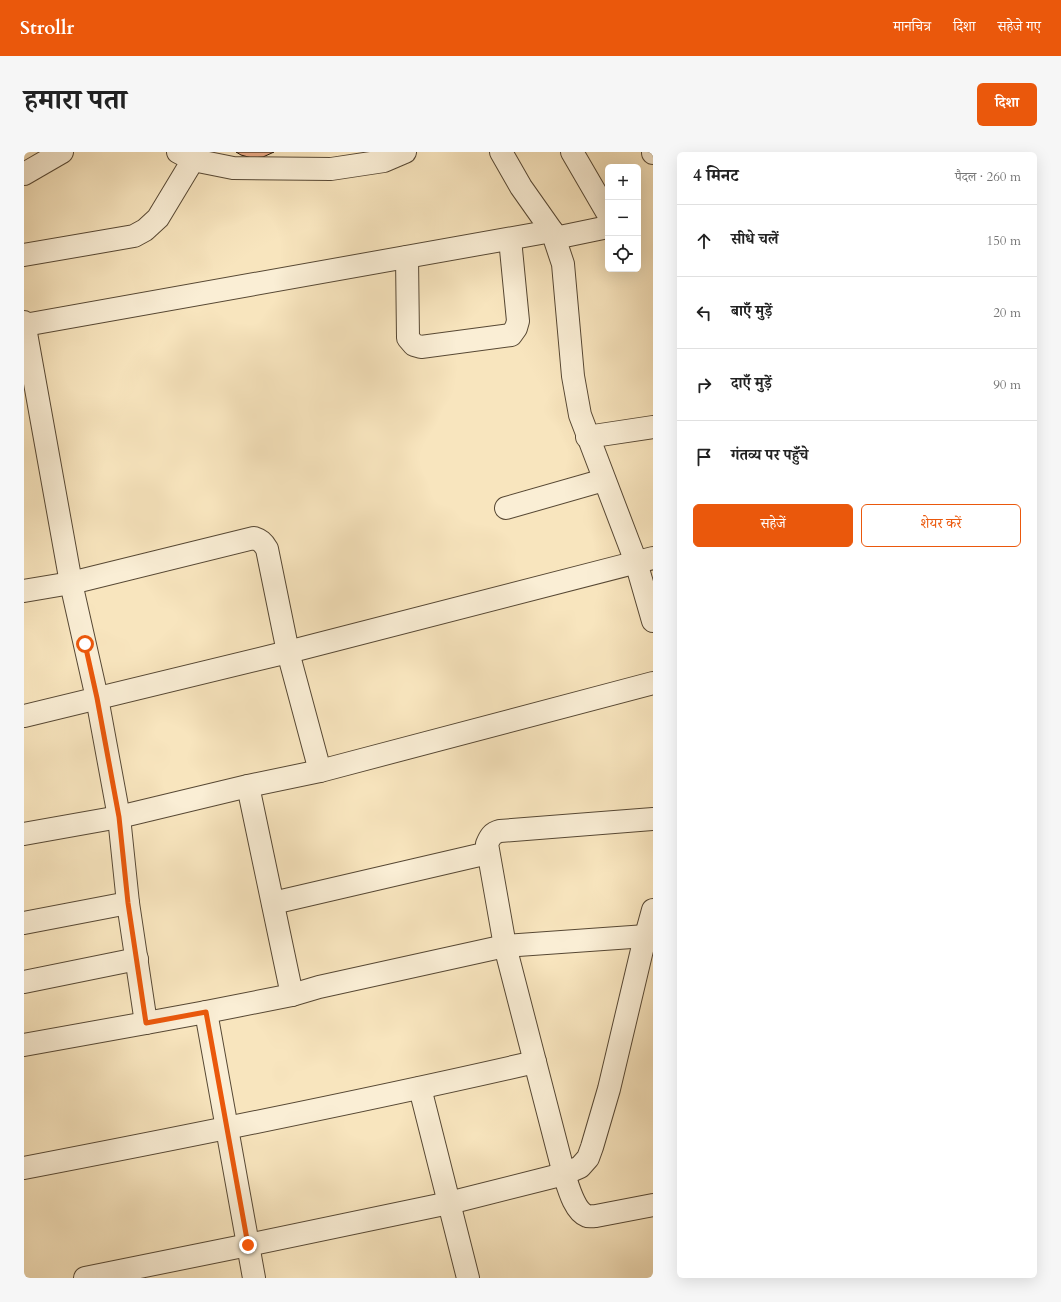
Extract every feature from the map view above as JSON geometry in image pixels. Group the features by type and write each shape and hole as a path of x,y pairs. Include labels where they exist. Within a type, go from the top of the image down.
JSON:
{"street":[{"path":"24,174 62,152"},
{"path":"24,255 134,236 145,230 158,218 186,156 233,168 331,169 384,161 405,152"},
{"path":"501,152 520,187 553,235 563,264 573,376 580,415 604,480 644,560 653,621"},
{"path":"572,152 605,209"},
{"path":"146,1023 128,903 119,817 97,698 71,582 24,324 510,239 553,235 605,227"},
{"path":"407,257 408,338 414,345 422,347 511,335 516,328 518,321 510,239"},
{"path":"587,437 653,427"},
{"path":"506,508 604,480"},
{"path":"24,591 71,582 254,538 264,543 267,549 288,652 320,771"},
{"path":"24,716 288,652 644,560"},
{"path":"24,834 119,817 248,786 320,771 653,683"},
{"path":"248,786 292,995"},
{"path":"653,819 500,831 494,833 487,844 505,946 564,1174 575,1203 581,1212 588,1216 596,1216 653,1205"},
{"path":"273,903 488,853"},
{"path":"24,923 128,903"},
{"path":"85,1278 449,1203 564,1174 580,1167 588,1158 609,1089 653,910"},
{"path":"24,1045 292,995 505,946 646,936"},
{"path":"24,982 137,959"},
{"path":"206,1012 254,1278"},
{"path":"24,1168 226,1129 535,1062"},
{"path":"420,1088 468,1278"}],"building":[{"path":"236,152 274,152 263,157 252,158"}],"route":[{"path":"85,644 97,698 119,817 128,903 146,1023 206,1012 248,1245"}]}
